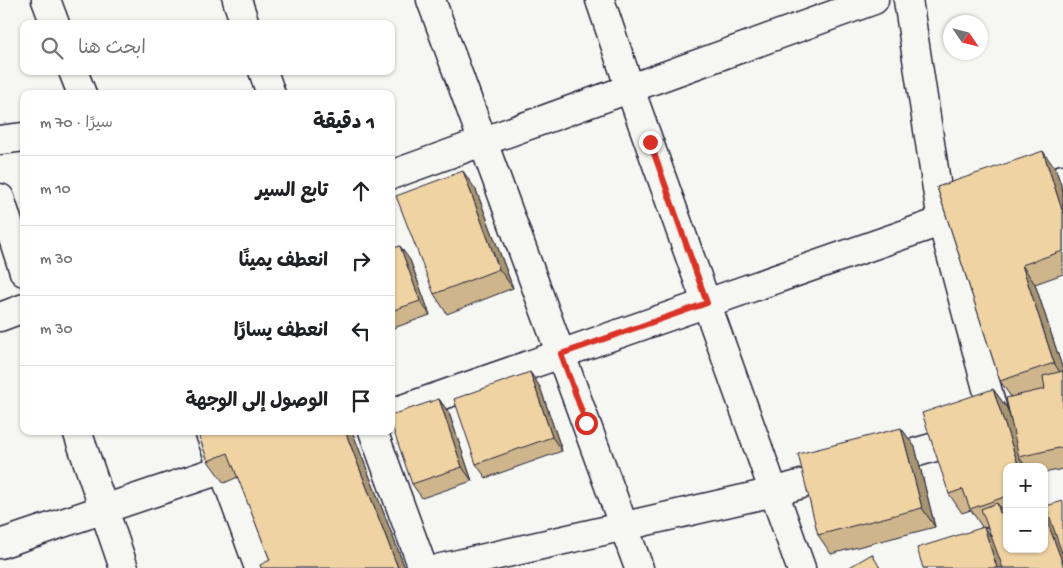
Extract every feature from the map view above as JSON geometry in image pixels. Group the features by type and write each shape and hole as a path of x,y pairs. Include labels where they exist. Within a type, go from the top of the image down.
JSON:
{"street":[{"path":"46,0 54,20"},
{"path":"237,0 244,20"},
{"path":"431,0 639,568"},
{"path":"600,0 800,568"},
{"path":"395,174 874,0"},
{"path":"441,568 774,492 1008,427 942,221 908,0"},
{"path":"75,75 81,90"},
{"path":"264,75 270,90"},
{"path":"0,140 20,138"},
{"path":"395,411 1063,179"},
{"path":"0,198 20,260"},
{"path":"0,317 20,310"},
{"path":"78,435 124,568"},
{"path":"210,435 259,568"},
{"path":"375,435 422,568"},
{"path":"0,544 270,453"}],"building":[{"path":"1043,151 1063,213 1063,251 1022,265 1054,363 1000,381 937,187"},
{"path":"463,171 499,269 434,294 396,196"},
{"path":"400,246 420,301 395,310 395,248"},
{"path":"1063,371 1063,447 1019,457 1006,398 1045,389 1043,376"},
{"path":"530,372 552,437 476,464 454,399"},
{"path":"993,389 1018,463 1003,463 1003,497 970,509 963,489 949,494 922,413"},
{"path":"439,399 462,467 412,484 395,435 395,414"},
{"path":"901,428 922,508 818,535 798,454"},
{"path":"198,435 347,435 398,568 261,568 260,565 270,560 228,453 208,461"},
{"path":"1063,501 1063,556 1048,512 1048,505"},
{"path":"997,503 1000,513 1003,512 1003,553 1048,553 1048,524 1063,568 1003,568 981,509"},
{"path":"984,527 997,568 923,568 917,548"},
{"path":"872,554 880,568 848,568"}],"route":[{"path":"586,423 561,354 707,303 650,142"}]}
